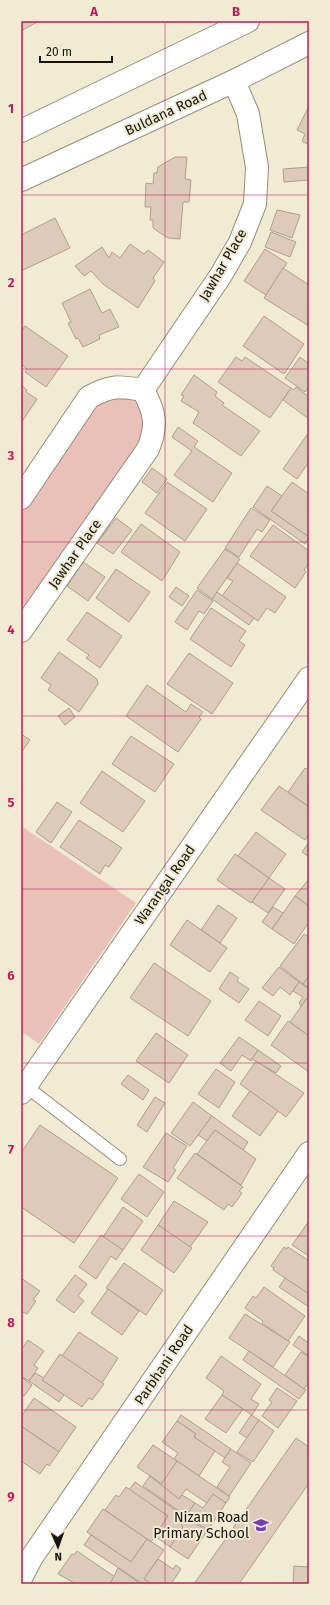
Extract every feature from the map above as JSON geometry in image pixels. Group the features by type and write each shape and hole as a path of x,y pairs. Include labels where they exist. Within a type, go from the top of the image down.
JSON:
{"street":[{"path":"21,131 248,21"},
{"name":"Buldana Road","path":"21,180 234,81 309,43"},
{"name":"Jawhar Place","path":"21,631 148,449 154,434 155,420 151,404 143,390 221,275 240,242 256,204 257,167 248,114 234,81"},
{"path":"21,498 89,397 106,388 121,386 143,390"},
{"name":"Warangal Road","path":"23,1087 309,678"},
{"name":"Parbhani Road","path":"21,1578 32,1557 309,1153"}],"lane":[{"path":"23,1087 120,1159"}],"shaded area":[{"path":"106,398 126,399 138,404 145,414 148,434 21,620 21,514 94,405"},
{"path":"21,826 136,903 39,1044 21,1031"}],"building":[{"path":"21,21 39,21 21,31"},
{"path":"309,106 309,145 302,141 305,134 297,130"},
{"path":"175,157 187,157 185,179 191,180 189,202 183,202 180,239 168,238 153,228 153,220 150,220 151,207 145,207 146,183 153,184 154,173 157,173 158,167"},
{"path":"309,167 309,180 284,182 283,169"},
{"path":"277,210 300,215 292,238 270,230"},
{"path":"55,218 70,248 21,271 21,235"},
{"path":"271,232 296,242 290,257 265,247"},
{"path":"130,244 144,254 148,250 164,262 153,278 155,281 138,308 103,284 91,271 84,276 75,266 102,247 109,258 112,252 120,258"},
{"path":"265,249 287,263 266,295 244,281"},
{"path":"283,268 309,285 309,326 264,298"},
{"path":"90,289 102,313 110,309 119,327 99,335 100,339 83,347 78,338 76,339 68,323 71,322 62,303"},
{"path":"264,316 304,344 284,374 243,346"},
{"path":"25,326 68,356 46,387 25,372 27,369 21,364 21,332"},
{"path":"236,357 242,361 245,357 291,388 270,418 218,382"},
{"path":"300,357 309,364 309,387 305,392 285,378"},
{"path":"194,375 217,392 215,396 224,403 222,405 260,431 241,456 193,423 199,412 181,401 184,396 181,395"},
{"path":"21,385 27,390 26,392 37,399 21,423"},
{"path":"296,387 309,397 309,419 283,400 291,388 294,390"},
{"path":"178,427 198,441 194,447 232,473 213,502 174,475 192,451 172,437"},
{"path":"309,432 309,462 297,479 283,469"},
{"path":"152,468 167,479 157,493 142,482"},
{"path":"167,482 207,509 185,541 145,513"},
{"path":"292,482 309,494 309,537 271,511"},
{"path":"267,486 282,496 271,511 309,537 305,544 253,507"},
{"path":"251,508 270,520 262,532 257,529 239,557 225,548"},
{"path":"116,518 132,530 113,554 97,543"},
{"path":"141,524 180,552 162,581 121,552"},
{"path":"273,525 309,551 309,563 304,570 306,572 295,588 250,556"},
{"path":"225,549 240,559 212,599 197,588"},
{"path":"83,562 105,577 88,601 67,586"},
{"path":"237,563 286,597 275,613 267,608 258,621 222,596 233,581 227,578"},
{"path":"116,569 150,592 129,622 96,598"},
{"path":"176,587 189,596 182,606 169,597"},
{"path":"197,590 213,601 204,614 199,611 187,630 175,622"},
{"path":"217,592 254,618 249,625 212,599"},
{"path":"211,608 246,631 239,641 245,645 231,667 190,639"},
{"path":"87,612 122,636 100,668 86,658 89,655 67,640"},
{"path":"59,652 97,679 98,684 79,712 48,690 51,685 41,678"},
{"path":"189,653 233,683 212,714 167,684"},
{"path":"147,685 186,712 191,704 203,712 199,717 201,719 178,752 126,716"},
{"path":"69,708 75,717 65,725 58,716"},
{"path":"21,734 30,740 21,753"},
{"path":"131,736 174,764 155,792 112,764"},
{"path":"305,768 309,770 308,806 288,792"},
{"path":"102,771 145,801 123,832 80,803"},
{"path":"279,786 309,807 309,834 305,840 261,810"},
{"path":"57,802 72,812 51,843 36,832"},
{"path":"79,820 122,848 109,867 105,865 100,874 60,847"},
{"path":"256,832 286,854 269,878 238,856"},
{"path":"309,842 309,857 302,852"},
{"path":"235,854 269,878 251,903 217,880"},
{"path":"269,878 285,889 268,913 252,902"},
{"path":"309,879 309,906 295,896"},
{"path":"295,896 309,906 309,922 294,944 272,929"},
{"path":"218,905 237,918 220,943 201,930"},
{"path":"273,907 283,913 272,929 262,922"},
{"path":"187,920 227,948 210,972 170,945"},
{"path":"304,934 309,937 309,976 303,984 280,966"},
{"path":"154,963 211,1001 188,1036 130,998"},
{"path":"279,967 299,982 290,995 280,987 273,996 262,988"},
{"path":"230,972 239,978 237,981 249,989 239,1003 219,989"},
{"path":"309,976 309,988 303,984"},
{"path":"299,982 309,989 309,999 307,998 301,1006 299,1003 303,997 293,991"},
{"path":"307,998 309,999 309,1036 290,1022"},
{"path":"259,1001 281,1016 268,1036 245,1020"},
{"path":"288,1021 309,1036 309,1072 271,1045"},
{"path":"156,1033 188,1055 169,1083 136,1061"},
{"path":"239,1037 258,1050 251,1061 242,1055 231,1071 220,1063"},
{"path":"258,1050 281,1066 276,1073 252,1059"},
{"path":"256,1061 304,1093 286,1117 240,1084"},
{"path":"216,1069 235,1082 219,1108 198,1094"},
{"path":"128,1075 149,1090 143,1100 121,1084"},
{"path":"250,1091 278,1111 260,1136 232,1116"},
{"path":"155,1097 165,1103 147,1132 137,1125"},
{"path":"193,1102 212,1116 190,1146 171,1133"},
{"path":"212,1116 248,1142 243,1150 215,1130 207,1141 198,1135"},
{"path":"40,1125 118,1178 74,1243 21,1207 21,1153"},
{"path":"215,1130 256,1159 241,1185 197,1154"},
{"path":"166,1133 187,1146 173,1168 176,1170 168,1182 143,1167"},
{"path":"195,1153 243,1187 239,1191 242,1193 232,1207 228,1204 224,1210 177,1178"},
{"path":"139,1174 164,1192 147,1217 121,1199"},
{"path":"174,1201 208,1222 190,1247 158,1225"},
{"path":"123,1207 143,1221 123,1250 103,1237"},
{"path":"309,1221 309,1256 292,1245"},
{"path":"158,1225 192,1248 174,1273 141,1250"},
{"path":"101,1235 123,1250 116,1260 111,1256 96,1279 79,1267"},
{"path":"284,1247 287,1249 288,1247 309,1261 309,1294 273,1270 274,1268 271,1266"},
{"path":"124,1263 163,1290 146,1315 106,1288"},
{"path":"75,1275 87,1284 78,1296 84,1301 74,1313 56,1300"},
{"path":"21,1278 40,1291 33,1300 36,1301 27,1314 21,1311"},
{"path":"285,1278 309,1294 309,1307 279,1287"},
{"path":"264,1287 305,1316 288,1341 262,1323 263,1321 245,1308 253,1296 256,1298"},
{"path":"108,1289 139,1311 122,1335 91,1313"},
{"path":"245,1314 290,1342 273,1367 229,1338"},
{"path":"79,1332 118,1358 102,1383 62,1356"},
{"path":"299,1336 307,1342 309,1340 309,1356 293,1345"},
{"path":"28,1340 44,1351 34,1365 38,1368 29,1381 21,1376 21,1350"},
{"path":"249,1351 306,1390 299,1399 243,1360"},
{"path":"301,1352 309,1357 309,1383 304,1389 285,1375"},
{"path":"60,1354 104,1384 92,1400 89,1398 82,1407 42,1380"},
{"path":"221,1356 261,1384 251,1399 259,1404 252,1415 222,1395 224,1391 206,1378"},
{"path":"35,1373 44,1378 42,1380 64,1395 59,1402 29,1381"},
{"path":"21,1377 32,1385 24,1396 21,1394"},
{"path":"277,1388 297,1401 278,1428 262,1416 272,1402 269,1400"},
{"path":"222,1395 243,1409 226,1433 205,1419"},
{"path":"34,1398 76,1427 59,1452 21,1426 21,1417"},
{"path":"181,1415 231,1449 225,1458 194,1437 196,1434 177,1421"},
{"path":"251,1415 259,1420 247,1438 239,1433"},
{"path":"259,1420 274,1431 253,1462 237,1452"},
{"path":"177,1421 196,1434 194,1437 215,1451 199,1476 174,1459 178,1453 162,1442"},
{"path":"21,1426 59,1452 49,1466 47,1464 40,1474 21,1461"},
{"path":"296,1438 309,1447 309,1483 239,1584 194,1584"},
{"path":"153,1445 177,1461 162,1484 137,1467"},
{"path":"231,1449 251,1463 229,1496 217,1487 230,1467 222,1462"},
{"path":"177,1461 230,1497 226,1503 213,1494 207,1503 186,1489 179,1499 160,1486"},
{"path":"150,1476 179,1499 182,1495 195,1503 186,1516 143,1486"},
{"path":"135,1482 186,1517 181,1525 183,1527 170,1547 155,1536 168,1516 129,1490"},
{"path":"126,1487 168,1516 151,1542 105,1510 116,1495 119,1497"},
{"path":"213,1494 226,1503 208,1530 186,1516 195,1503 203,1508"},
{"path":"103,1509 147,1539 131,1562 87,1532"},
{"path":"186,1517 207,1531 188,1559 170,1547 183,1527 181,1525"},
{"path":"91,1535 131,1562 147,1539 164,1550 144,1579 152,1584 143,1584 84,1545"},
{"path":"77,1551 115,1577 110,1584 76,1584 58,1574 72,1554 74,1555"},
{"path":"158,1559 173,1569 176,1565 181,1569 171,1584 152,1584 144,1579"},
{"path":"294,1566 309,1567 309,1584 293,1584"},
{"path":"118,1568 138,1582 137,1584 110,1584"}],"place":[{"name":"Nizam Road Primary School","path":"261,1525"}]}
